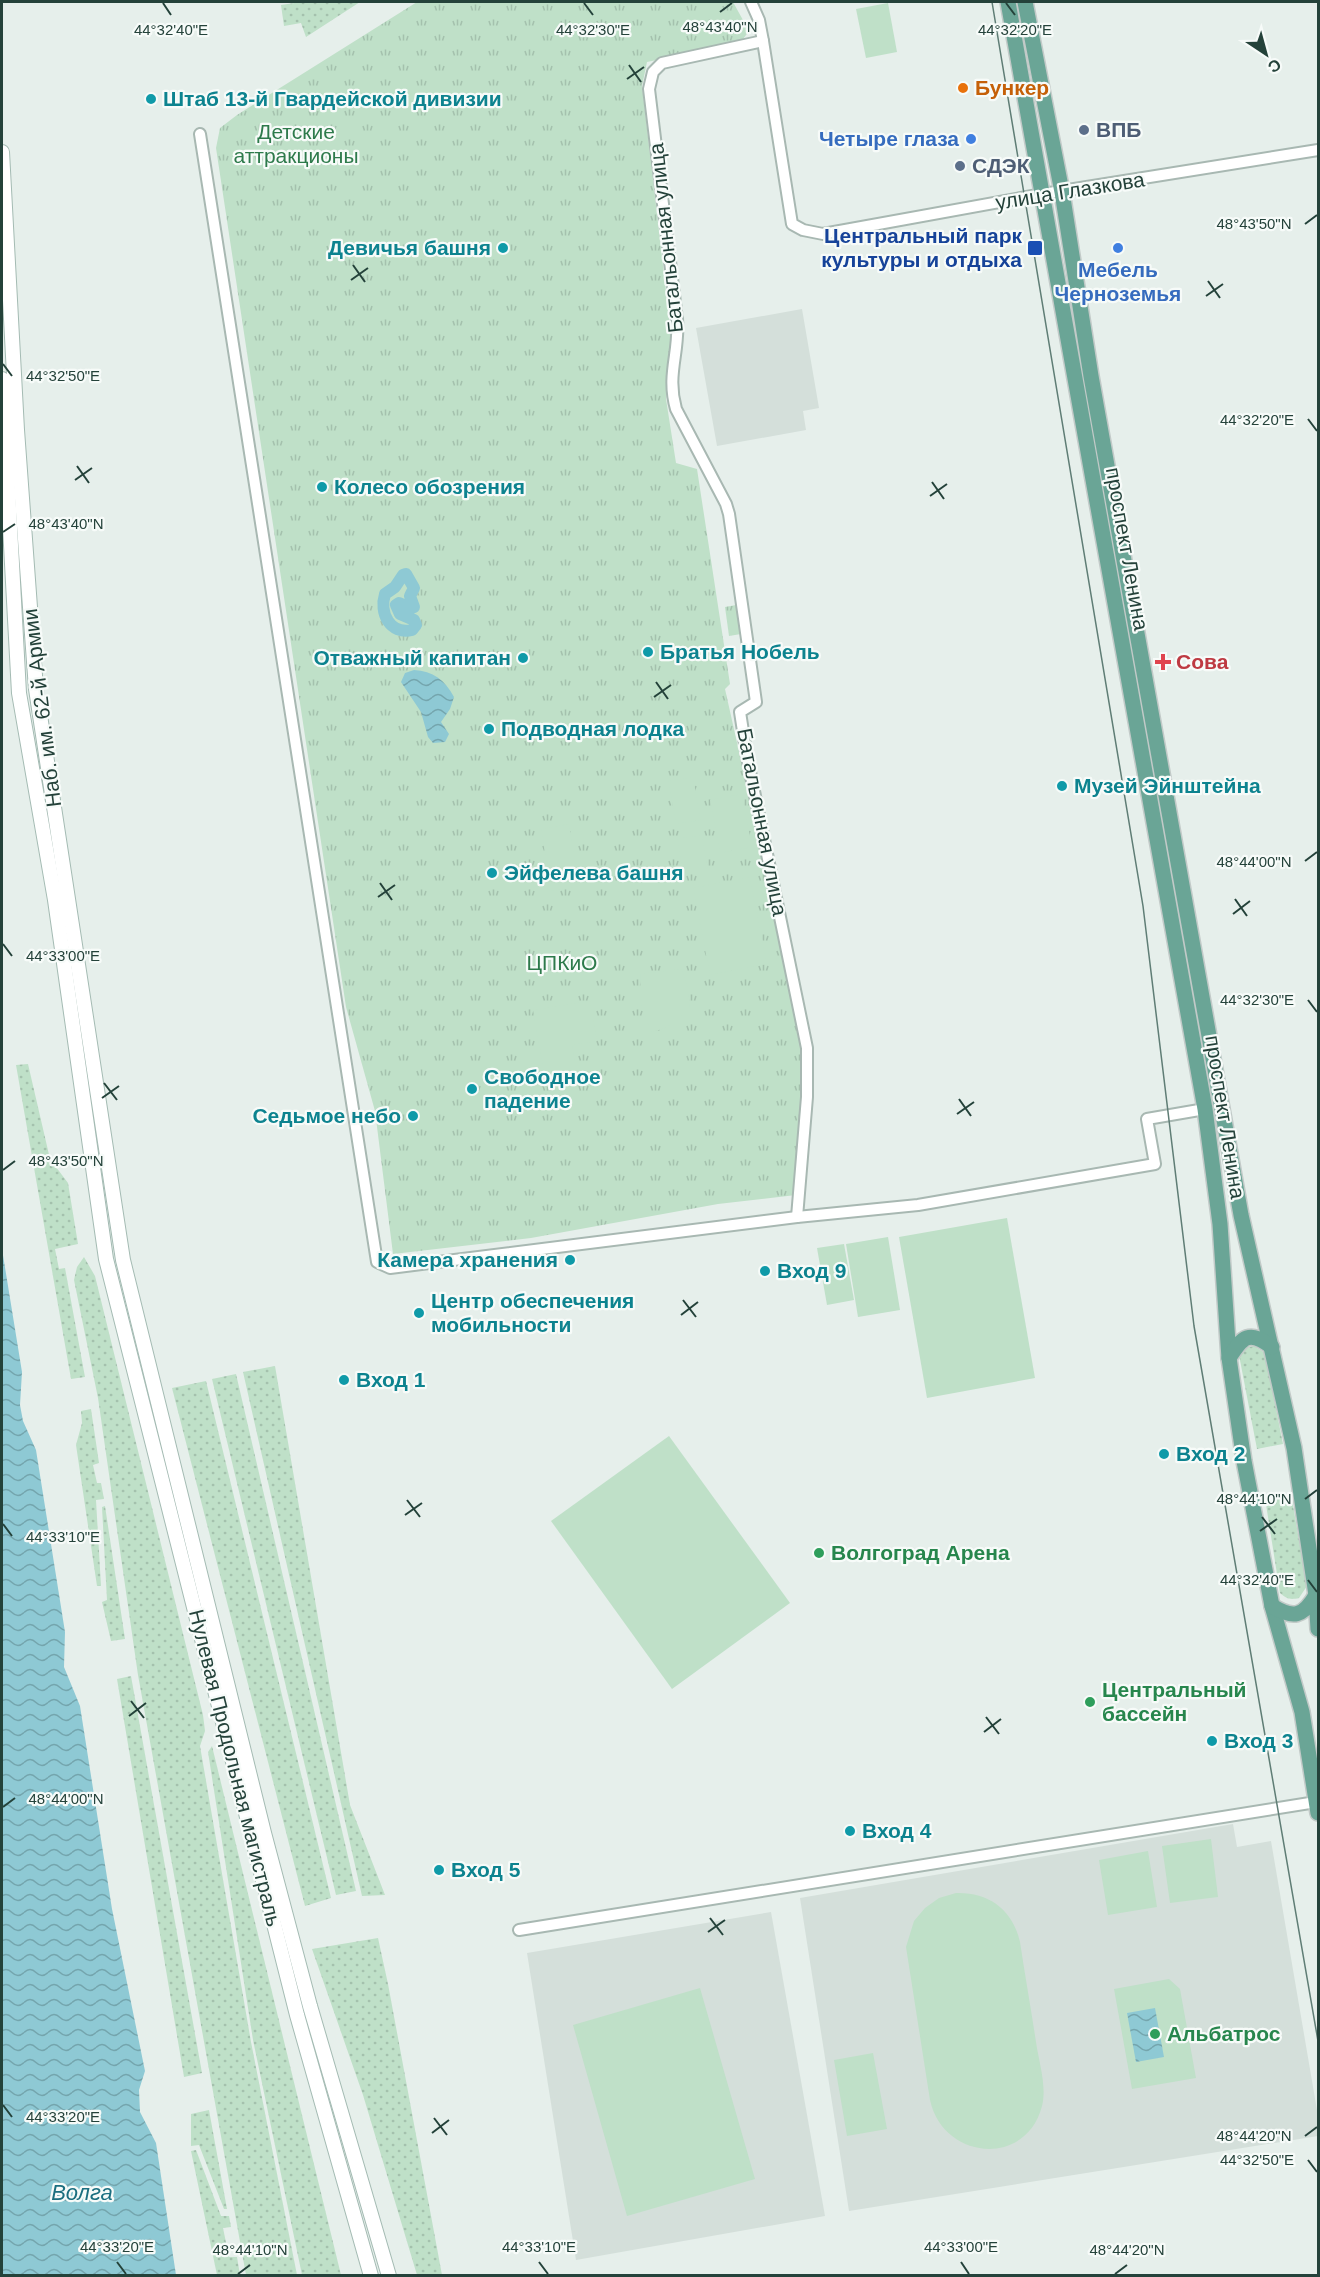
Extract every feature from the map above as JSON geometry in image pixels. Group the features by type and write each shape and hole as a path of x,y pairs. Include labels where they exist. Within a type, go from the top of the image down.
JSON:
{"main road":[{"name":"проспект Ленина","path":"1008,2 1204,1109 1220,1224 1229,1358 1248,1478 1272,1606 1302,1712 1318,1808"},
{"name":"проспект Ленина","path":"1025,2 1062,192 1094,388 1241,1215 1294,1448 1316,1595 1318,1629"},
{"name":"Наб. им. 62-й Армии","path":"2,152 17,430 36,689 123,1260"},
{"name":"Наб. им. 62-й Армии","path":"2,380 19,693 55,900 106,1260"},
{"name":"Нулевая Продольная магистраль","path":"106,1260 297,2015 371,2276"},
{"name":"Нулевая Продольная магистраль","path":"123,1260 264,1833 310,2006 389,2276"},
{"path":"1229,1358 1243,1338 1250,1336 1272,1347"},
{"path":"1272,1606 1288,1615 1296,1615 1304,1611 1316,1595"}],"street":[{"path":"751,2 759,20 763,41"},
{"name":"улица Глазкова","path":"763,41 792,224 803,230 823,234 1043,194 1318,150"},
{"name":"Батальонная улица","path":"763,41 662,63 653,72 650,88 677,319 678,334 672,365 672,393 676,408 729,514 756,702 740,712 747,757 807,1048 807,1097 797,1217"},
{"path":"200,134 377,1262 390,1268 797,1217 918,1205 1155,1164 1147,1119 1204,1109"},
{"path":"519,1930 1318,1808"}],"shaded area":[{"path":"802,309 819,408 803,411 806,430 717,446 696,328"},
{"path":"1233,1824 1237,1847 1271,1841 1318,2116 1318,2136 849,2211 800,1898"},
{"path":"771,1912 825,2216 576,2260 527,1953"}],"green space":[{"path":"301,2 360,2 306,37 301,23 284,26 281,5"},
{"name":"ЦПКиО","path":"417,2 733,2 749,31 740,43 647,62 642,86 671,334 666,399 676,463 697,469 730,684 725,689 804,1042 796,1195 718,1204 531,1238 393,1254 375,1111 346,1007 216,148 220,128 237,115"},
{"path":"888,3 897,52 866,58 856,9"},
{"path":"736,605 741,634 729,636 725,607"},
{"path":"693,777 701,820 676,824 668,781"},
{"path":"742,794 752,847 720,853 710,800"},
{"path":"569,824 580,886 551,891 541,829"},
{"path":"702,835 708,868 683,873 677,839"},
{"path":"750,877 767,964 710,975 693,888"},
{"path":"682,969 688,987 690,1007 673,1023 651,1032 641,1005 640,974"},
{"path":"590,1001 597,1041 572,1045 579,1074 547,1087 533,1010"},
{"path":"28,1064 50,1159 68,1183 78,1244 55,1249 59,1269 65,1268 85,1377 71,1379 16,1065"},
{"path":"1007,1218 1035,1378 927,1398 899,1237"},
{"path":"888,1237 900,1310 858,1317 846,1244"},
{"path":"844,1244 854,1300 827,1305 817,1248"},
{"path":"84,1257 95,1276 203,1715 205,1731 200,1746 251,2042 297,2275 246,2275 138,1675 98,1398 74,1280 77,1267"},
{"path":"1254,1346 1265,1353 1283,1444 1257,1449 1239,1355 1244,1348"},
{"path":"275,1366 350,1805 385,1895 362,1896 243,1372"},
{"path":"236,1374 356,1891 336,1895 212,1379"},
{"path":"206,1381 331,1898 305,1906 172,1388"},
{"path":"91,1409 99,1463 93,1465 97,1483 101,1483 104,1499 96,1500 101,1586 97,1586 76,1445 82,1423 81,1411"},
{"path":"669,1436 790,1603 672,1689 551,1521"},
{"path":"1291,1494 1307,1586 1299,1598 1293,1599 1280,1593 1265,1498"},
{"path":"105,1506 125,1639 111,1641 102,1602 107,1600 102,1507"},
{"path":"131,1676 202,2073 184,2077 117,1679"},
{"path":"212,1746 341,2275 302,2275 253,2040 208,1752"},
{"path":"1211,1839 1218,1897 1170,1903 1162,1846"},
{"path":"1148,1851 1157,1907 1108,1915 1099,1860"},
{"path":"956,1893 979,1896 998,1905 1012,1921 1020,1942 1044,2091 1042,2106 1033,2126 1020,2140 1003,2147 985,2149 967,2145 951,2135 938,2120 930,2100 906,1947 914,1921 925,1908 939,1898"},
{"path":"378,1938 442,2275 417,2275 363,2095 312,1949"},
{"name":"Альбатрос","path":"1169,1979 1180,1989 1196,2078 1132,2089 1114,1989"},
{"path":"700,1988 755,2179 627,2216 573,2025"},
{"path":"873,2053 887,2129 847,2136 834,2060"},
{"path":"209,2110 227,2209 224,2209 199,2145 191,2146 191,2114"},
{"path":"196,2150 221,2216 229,2216 231,2227 223,2228 229,2257 237,2257 240,2275 217,2275 191,2151"}],"water":[{"path":"414,670 433,674 447,686 454,697 450,709 441,722 449,734 445,742 433,743 428,737 421,712 401,682 405,673"},
{"name":"Волга","path":"2,1249 22,1372 20,1405 23,1421 36,1450 65,1632 64,1667 80,1706 112,1909 145,2071 139,2090 140,2112 156,2143 176,2275 2,2275"},
{"name":"Альбатрос","path":"1155,2008 1164,2057 1136,2062 1127,2013"}],"waterway":[{"path":"406,574 414,588 410,596 414,607 399,603 396,605 400,614 414,620 416,625 412,630 404,631 392,626 388,621 384,601 385,594 395,587 406,574"}],"tram line":[{"path":"992,2 1143,906 1194,1326 1318,2041"}],"place":[{"name":"Бункер","path":"963,88"},
{"name":"Штаб 13-й Гвардейской дивизии","path":"151,99"},
{"name":"ВПБ","path":"1084,130"},
{"name":"Четыре глаза","path":"971,139"},
{"name":"СДЭК","path":"960,166"},
{"name":"Девичья башня","path":"503,248"},
{"name":"Центральный парк культуры и отдыха","path":"1035,248"},
{"name":"Мебель Черноземья","path":"1118,248"},
{"name":"Колесо обозрения","path":"322,487"},
{"name":"Братья Нобель","path":"648,652"},
{"name":"Отважный капитан","path":"523,658"},
{"name":"Сова","path":"1163,662"},
{"name":"Подводная лодка","path":"489,729"},
{"name":"Музей Эйнштейна","path":"1062,786"},
{"name":"Эйфелева башня","path":"492,873"},
{"name":"Свободное падение","path":"472,1089"},
{"name":"Седьмое небо","path":"413,1116"},
{"name":"Камера хранения","path":"570,1260"},
{"name":"Вход 9","path":"765,1271"},
{"name":"Центр обеспечения мобильности","path":"419,1313"},
{"name":"Вход 1","path":"344,1380"},
{"name":"Вход 2","path":"1164,1454"},
{"name":"Волгоград Арена","path":"819,1553"},
{"name":"Центральный бассейн","path":"1090,1702"},
{"name":"Вход 3","path":"1212,1741"},
{"name":"Вход 4","path":"850,1831"},
{"name":"Вход 5","path":"439,1870"},
{"name":"Альбатрос","path":"1155,2034"}],"park label":[{"name":"Детские аттракционы","path":"296,144"}]}
